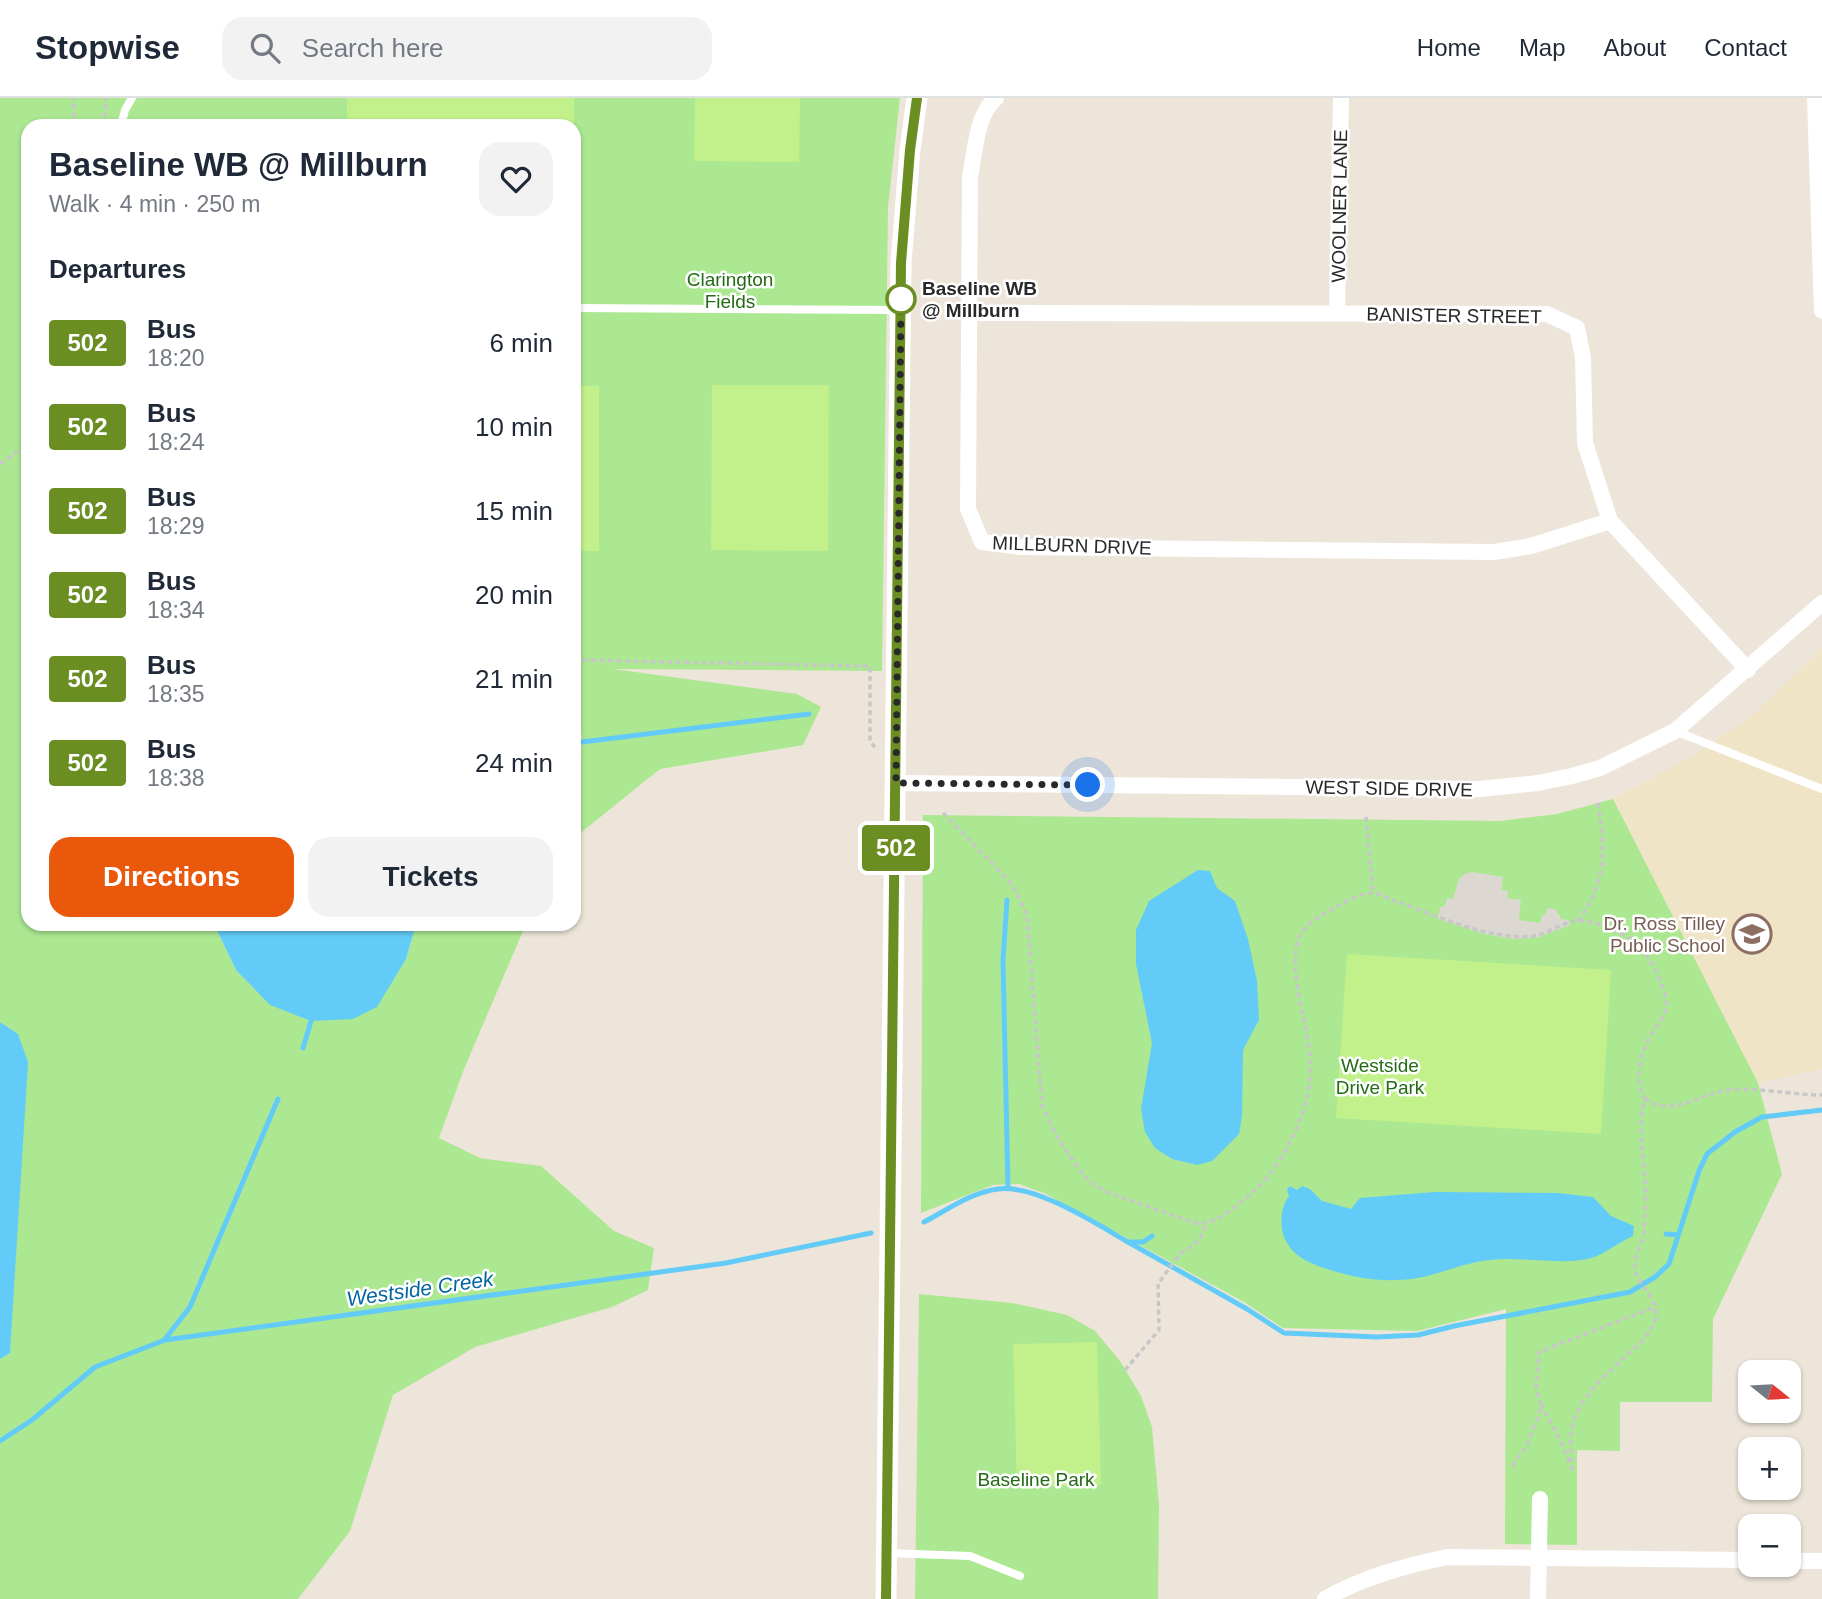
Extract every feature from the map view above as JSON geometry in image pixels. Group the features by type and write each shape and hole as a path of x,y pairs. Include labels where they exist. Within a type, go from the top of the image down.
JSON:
{"street":[{"path":"886,1599 901,263 917,98"},
{"name":"MILLBURN DRIVE","path":"996,98 987,105 977,136 970,177 968,509 982,542 1020,547 1494,552 1531,546 1610,521"},
{"name":"WOOLNER LANE","path":"1337,314 1342,98"},
{"path":"1815,98 1822,311"},
{"name":"BANISTER STREET","path":"970,313 1547,314 1577,328 1583,358 1585,443 1610,521 1748,670"},
{"name":"WEST SIDE DRIVE","path":"896,783 1500,788 1538,783 1591,771 1675,731 1822,603"},
{"path":"1538,1599 1540,1499"},
{"path":"1325,1599 1399,1567 1447,1558 1738,1560"},
{"path":"1801,1561 1822,1561"}],"lane":[{"path":"123,119 132,98"},
{"path":"581,308 901,310"},
{"path":"1675,731 1822,789"},
{"path":"886,1553 970,1556 1020,1576"}],"path":[{"path":"74,98 74,119"},
{"path":"104,119 106,98"},
{"path":"0,464 21,449"},
{"path":"581,660 870,666 870,741 873,748 882,751"},
{"path":"1578,921 1602,872 1604,846 1598,801"},
{"path":"943,813 1012,884 1027,915 1042,1105 1057,1137 1083,1175 1093,1184 1107,1192 1207,1225"},
{"path":"1366,817 1373,893"},
{"path":"1125,1370 1159,1330 1158,1284 1172,1263 1199,1241 1207,1225 1254,1192 1271,1171 1297,1126 1307,1095 1311,1062 1296,969 1296,946 1306,926 1346,901 1373,893 1502,935 1538,935 1578,921 1613,928 1630,938 1642,950 1653,966 1666,997 1664,1015 1647,1044 1638,1073 1638,1087 1645,1099 1655,1105 1676,1107 1706,1094 1729,1090 1822,1095"},
{"path":"1645,1099 1640,1119 1645,1181 1644,1224 1643,1239 1634,1265 1652,1297 1655,1306 1656,1318 1651,1330 1588,1394 1574,1419 1571,1431 1572,1471 1536,1390 1539,1352 1655,1306"},
{"path":"1512,1466 1526,1447 1541,1404"}],"shaded area":[{"name":"Dr. Ross Tilley Public School","path":"1822,648 1822,1069 1758,1083 1613,799 1696,754 1753,715"},
{"path":"1472,872 1503,877 1501,890 1508,891 1507,898 1521,900 1519,920 1540,923 1547,908 1557,910 1560,919 1568,920 1570,925 1539,937 1514,939 1485,934 1438,919 1440,907 1445,906 1447,898 1453,899 1459,878"}],"green space":[{"name":"Clarington Fields","path":"0,98 900,98 888,207 882,671 613,669 797,694 821,707 803,745 660,769 581,833 581,119 21,119 21,931 217,931 236,970 270,1004 311,1021 406,959 414,931 523,931 464,1069 439,1138 480,1158 541,1166 614,1231 654,1248 648,1290 612,1307 475,1347 393,1395 350,1531 298,1599 0,1599 0,1359 10,1353 18,1034 0,1022"},
{"path":"347,98 574,98 574,119 347,119"},
{"path":"695,98 800,98 799,162 694,161"},
{"path":"712,385 829,385 828,551 711,550"},
{"path":"581,386 599,386 599,551 581,551"},
{"name":"Westside Drive Park","path":"1613,799 1758,1083 1782,1174 1713,1319 1712,1402 1620,1402 1620,1451 1577,1450 1577,1545 1505,1544 1506,1309 1417,1331 1283,1328 1244,1302 1046,1194 1019,1184 993,1185 921,1213 923,815 1500,821 1557,814"},
{"path":"1347,954 1611,970 1601,1134 1336,1118"},
{"name":"Baseline Park","path":"919,1294 1012,1303 1067,1315 1095,1331 1120,1361 1141,1396 1152,1427 1159,1505 1158,1599 915,1599"},
{"path":"1097,1342 1101,1485 1017,1487 1013,1344"}],"water":[{"path":"1198,870 1210,871 1217,888 1235,901 1248,939 1257,981 1259,1020 1243,1050 1242,1116 1239,1134 1212,1161 1197,1165 1172,1159 1155,1148 1145,1132 1141,1109 1152,1043 1136,964 1136,930 1149,901"},
{"path":"217,931 414,931 406,959 377,1007 353,1019 311,1021 270,1005 236,970"},
{"path":"0,1022 18,1034 28,1062 10,1353 0,1359"},
{"path":"1290,1186 1297,1190 1302,1186 1310,1189 1322,1201 1351,1209 1360,1198 1435,1192 1558,1193 1593,1197 1611,1216 1634,1226 1633,1236 1596,1256 1580,1260 1490,1260 1410,1279 1361,1278 1313,1264 1297,1255 1289,1246 1282,1230 1282,1218 1289,1196 1287,1189"}],"waterway":[{"path":"582,742 809,714"},
{"path":"1007,900 1003,960 1008,1189"},
{"path":"303,1048 311,1021"},
{"path":"165,1339 190,1307 278,1099"},
{"path":"1128,1242 1284,1333 1377,1337 1418,1335 1630,1292 1655,1277 1669,1264 1707,1154 1735,1132 1762,1117 1822,1110"},
{"path":"924,1222 979,1194 998,1189 1013,1189 1029,1192 1064,1206 1128,1242 1143,1242 1152,1236"},
{"name":"Westside Creek","path":"0,1441 32,1420 95,1367 165,1340 726,1263 871,1233"},
{"path":"1666,1234 1678,1235"}],"bus line":[{"name":"502","path":"886,1599 901,263 917,98"}],"place":[{"name":"Baseline WB @ Millburn","path":"901,299"},
{"name":"Dr. Ross Tilley Public School","path":"1752,934"}],"route":[{"path":"901,299 896,783 1088,785"}]}
